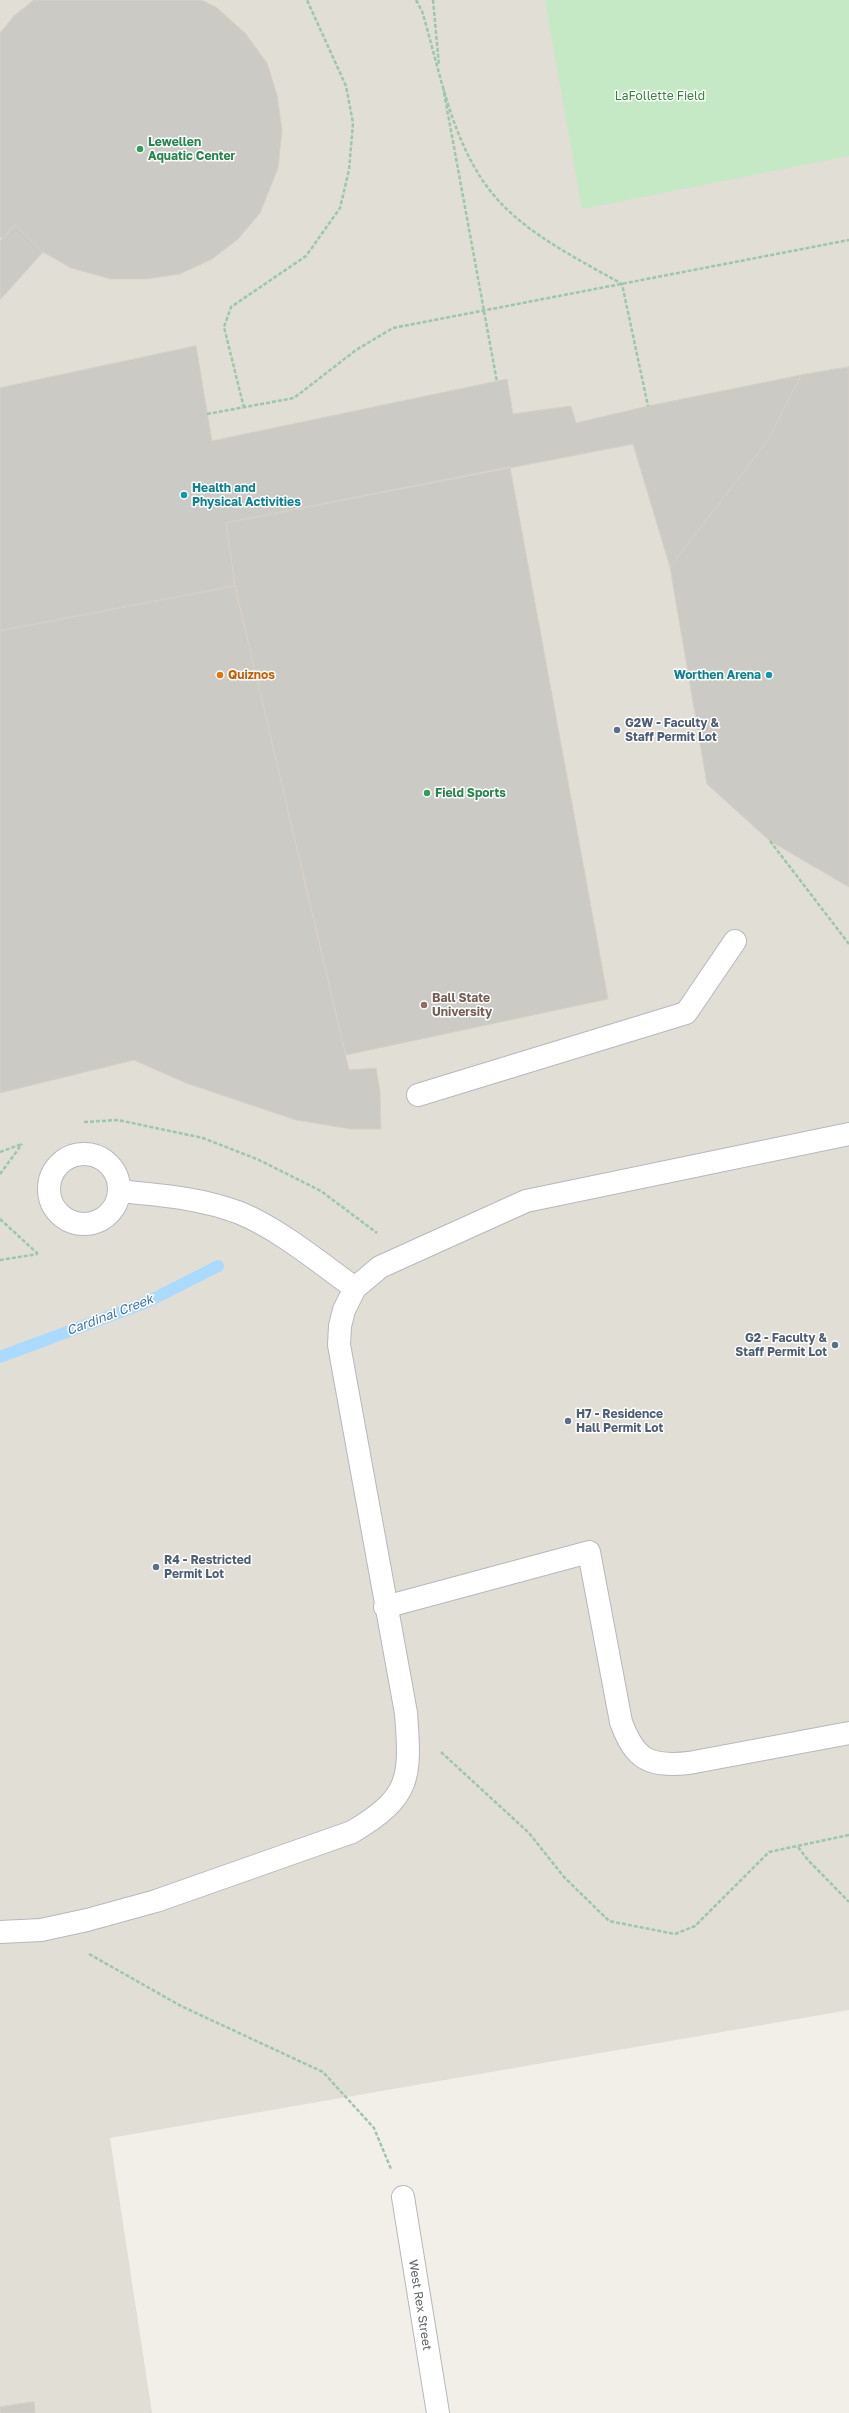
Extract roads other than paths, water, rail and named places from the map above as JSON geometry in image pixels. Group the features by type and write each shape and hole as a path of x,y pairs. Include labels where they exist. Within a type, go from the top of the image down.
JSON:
{"street":[{"path":"418,1095 686,1013 735,941"},
{"path":"0,1932 49,1928 87,1920 156,1901 352,1832 391,1805 401,1789 407,1772 408,1744 406,1713 385,1607 339,1345 340,1326 344,1310 355,1288 380,1268 526,1201 849,1134"},
{"path":"119,1191 180,1198 240,1213 290,1241 355,1288"},
{"path":"385,1607 589,1552 621,1722 628,1742 640,1755 653,1762 671,1764 689,1763 849,1733"},
{"name":"West Rex Street","path":"403,2197 438,2413"}],"waterway":[{"name":"Cardinal Creek","path":"0,1357 145,1303 218,1266"}],"place":[{"name":"Lewellen Aquatic Center","path":"140,149"},
{"name":"Health and Physical Activities","path":"184,495"},
{"name":"Quiznos","path":"220,675"},
{"name":"Worthen Arena","path":"769,675"},
{"name":"G2W - Faculty & Staff Permit Lot","path":"617,730"},
{"name":"Field Sports","path":"427,793"},
{"name":"Ball State University","path":"424,1005"},
{"name":"G2 - Faculty & Staff Permit Lot","path":"835,1345"},
{"name":"H7 - Residence Hall Permit Lot","path":"568,1421"},
{"name":"R4 - Restricted Permit Lot","path":"156,1567"}],"park label":[{"name":"LaFollette Field","path":"660,96"}]}
